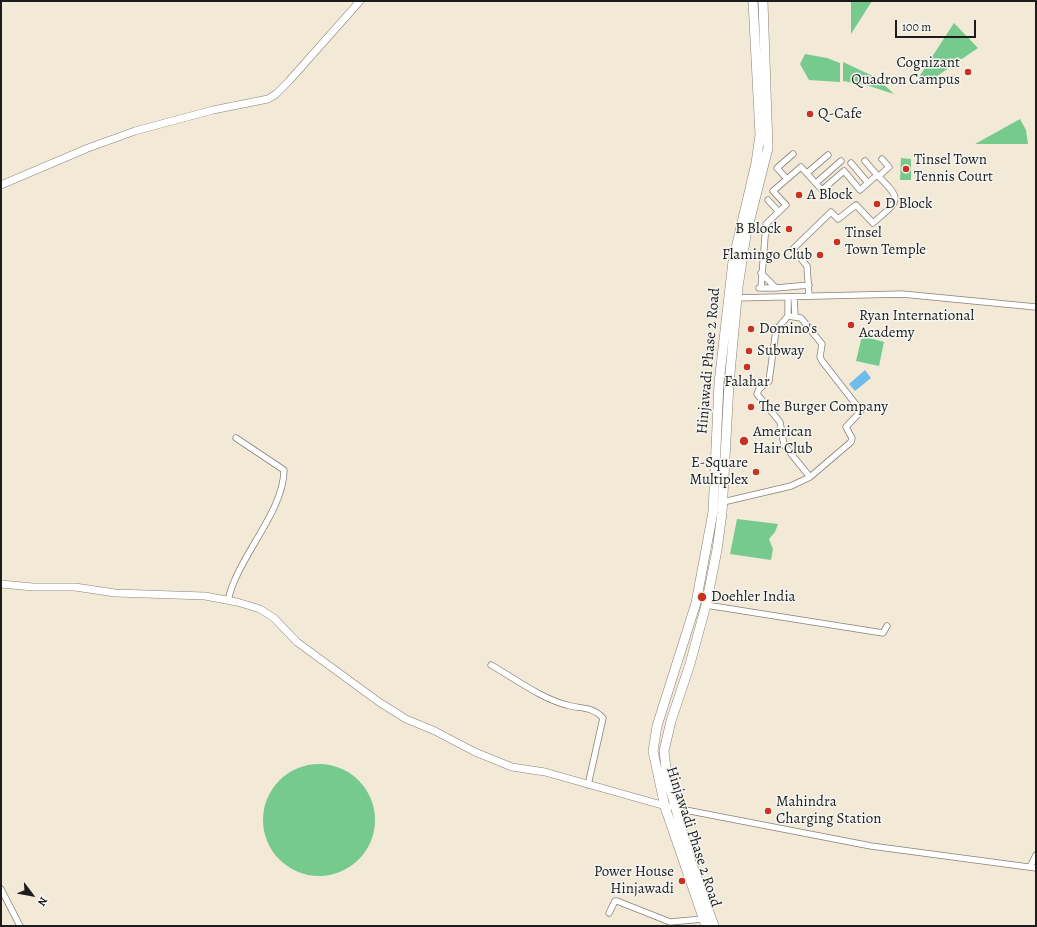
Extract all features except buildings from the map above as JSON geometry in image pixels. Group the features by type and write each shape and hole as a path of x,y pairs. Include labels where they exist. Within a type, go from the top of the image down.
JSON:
{"main road":[{"name":"Hinjawadi Phase 2 Road","path":"714,926 689,856 675,808 665,763 665,744 670,721 690,664 706,605 717,550 723,502 736,244 756,163 760,135 753,1"},
{"name":"Hinjawadi Phase 2 Road","path":"705,922 665,807 653,751 657,726 696,603 713,512 718,399 733,298 746,231 768,148 764,1"},
{"path":"696,603 706,605"}],"street":[{"path":"1,185 88,148 134,131 213,110 268,99 290,81 360,1"},
{"path":"787,179 777,168 793,154"},
{"path":"807,173 828,155"},
{"path":"809,285 759,288 766,224 786,205 773,190 801,167 822,190 844,171 860,190 889,166 882,159"},
{"path":"816,183 841,161"},
{"path":"809,296 807,266 793,250 831,212 838,219 856,205 873,223 895,204 896,196 893,190 865,161"},
{"path":"851,163 868,183"},
{"path":"768,200 779,212"},
{"path":"761,273 776,288"},
{"path":"733,298 902,294 1036,307"},
{"path":"791,297 792,316"},
{"path":"792,316 776,330 769,381 759,389 757,394 780,422 784,445 810,477"},
{"path":"723,502 791,486 810,477 851,442 852,438 846,427 861,412 820,359 821,343 801,318 792,316"},
{"path":"228,600 234,582 273,509 284,478 284,470 236,438"},
{"path":"1,584 33,587 75,587 114,593 205,596 228,600 260,609 274,618 297,642 379,702 406,719 435,731 475,752 512,767 545,772 665,807 871,846 1033,868 1036,855"},
{"path":"706,605 883,633 887,626"},
{"path":"491,665 556,702 569,706 583,707 599,714 603,718 588,785"},
{"path":"1,889 20,926"},
{"path":"609,913 617,900 670,922 705,922"}],"green space":[{"path":"851,1 872,1 851,34"},
{"path":"954,23 978,48 924,85 919,77"},
{"path":"805,54 827,58 840,63 840,82 809,80 800,64"},
{"path":"843,62 877,78 894,94 866,85 843,81"},
{"path":"1020,119 1026,130 1028,144 975,144"},
{"name":"Tinsel Town Tennis Court","path":"901,158 911,159 911,180 900,180"},
{"path":"862,336 884,342 879,366 856,361"},
{"path":"737,519 778,524 775,532 769,539 773,549 771,560 730,554"},
{"path":"319,764 330,765 340,769 350,774 358,781 365,789 370,799 374,809 374,831 370,841 365,851 358,859 350,866 340,871 330,875 319,876 308,875 298,871 288,866 280,859 273,851 268,841 264,831 263,820 264,809 268,799 273,789 280,781 288,774 298,769 308,765"}],"water":[{"path":"865,370 871,378 855,391 849,384"}],"place":[{"name":"Cognizant Quadron Campus","path":"968,72"},
{"name":"Q-Cafe","path":"810,114"},
{"name":"Tinsel Town Tennis Court","path":"906,169"},
{"name":"A Block","path":"799,195"},
{"name":"D Block","path":"877,204"},
{"name":"B Block","path":"789,229"},
{"name":"Tinsel Town Temple","path":"837,242"},
{"name":"Flamingo Club","path":"820,255"},
{"name":"Ryan International Academy","path":"851,325"},
{"name":"Domino's","path":"751,329"},
{"name":"Subway","path":"749,351"},
{"name":"Falahar","path":"747,367"},
{"name":"The Burger Company","path":"751,407"},
{"name":"American Hair Club","path":"744,441"},
{"name":"E-Square Multiplex","path":"756,472"},
{"name":"Doehler India","path":"702,597"},
{"name":"Mahindra Charging Station","path":"768,811"},
{"name":"Power House Hinjawadi","path":"682,881"}]}
